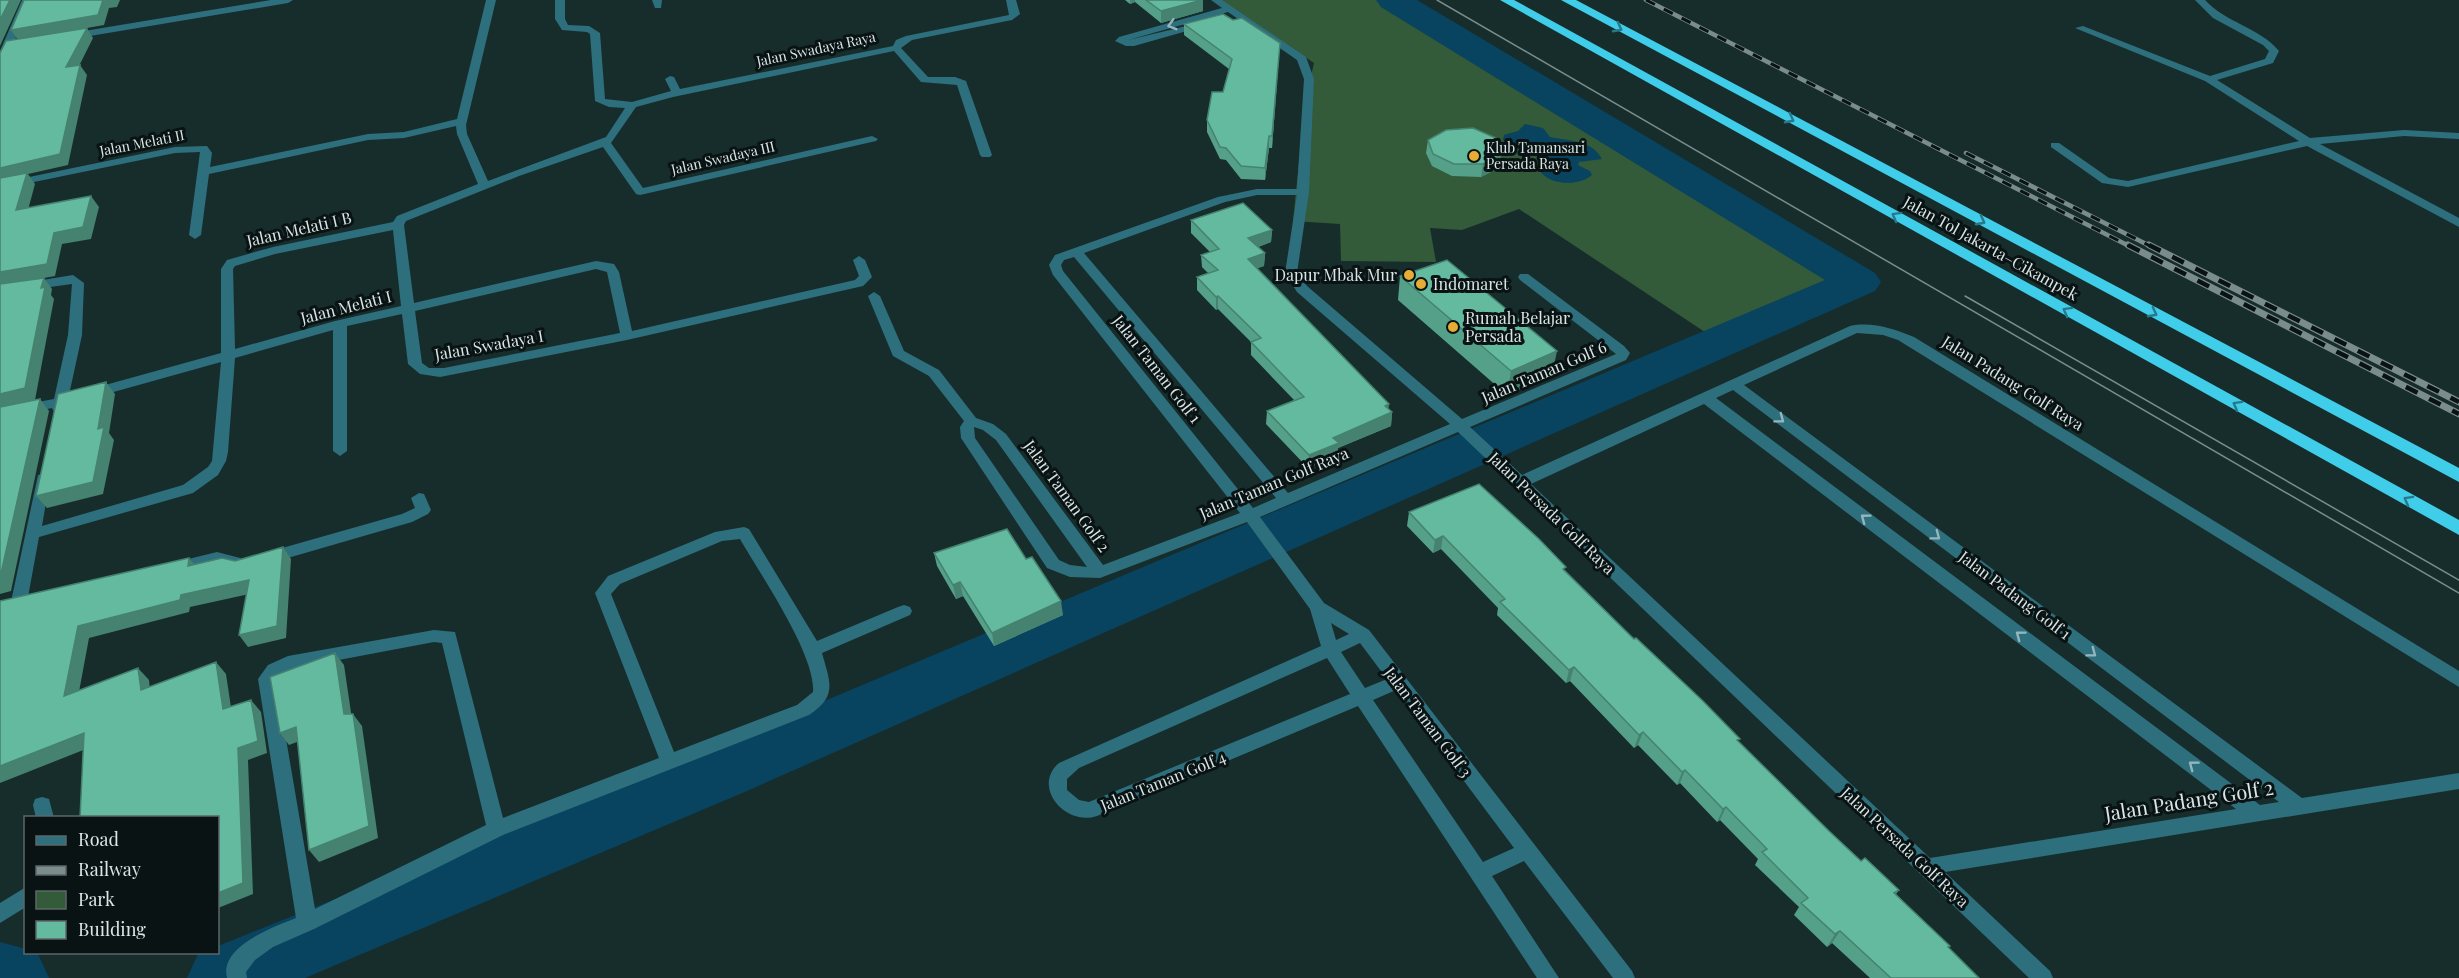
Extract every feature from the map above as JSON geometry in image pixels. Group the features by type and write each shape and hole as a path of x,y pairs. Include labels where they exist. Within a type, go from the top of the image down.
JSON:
{"highway":[{"name":"Jalan Tol Jakarta–Cikampek","path":"1506,0 2459,528"},
{"name":"Jalan Tol Jakarta–Cikampek","path":"1567,0 2459,476"}],"street":[{"path":"0,63 11,47 27,0"},
{"path":"60,38 288,0"},
{"path":"485,187 462,134 462,121 491,0"},
{"path":"398,225 407,215 605,142 614,135 632,105 609,104 600,101 595,33 588,29 565,28 560,19 560,0"},
{"name":"Jalan Swadaya Raya","path":"632,105 673,94 896,48 900,42 909,38 1012,17 1016,14 1011,0"},
{"name":"Jalan Persada Golf Raya","path":"1216,0 1302,58 1307,70 1309,79 1303,192 1291,264 1294,280 1464,429 2043,978"},
{"path":"2200,0 2216,17 2266,44 2274,51 2269,61 2210,79"},
{"path":"1229,9 1120,41 1130,44 1239,15"},
{"path":"2080,28 2210,79 2308,142 2459,223"},
{"path":"896,48 925,80 962,82 986,155"},
{"path":"670,79 673,94"},
{"path":"203,172 368,137 404,135 462,121"},
{"path":"2055,145 2106,181 2128,184 2308,142 2404,133 2459,136"},
{"path":"2445,135 2459,143"},
{"name":"Jalan Swadaya III","path":"605,142 640,192 872,139"},
{"name":"Jalan Melati II","path":"0,186 190,148 203,148 206,153 195,235"},
{"name":"Jalan Taman Golf 1","path":"1250,515 1057,272 1055,265 1059,258 1233,196 1257,192 1303,192"},
{"name":"Jalan Melati I","path":"0,414 61,402 340,324 410,308 398,225"},
{"name":"Jalan Melati I B","path":"228,356 227,269 231,262 398,225"},
{"name":"Jalan Taman Golf 1","path":"1077,252 1285,499"},
{"path":"410,308 596,265 604,266 613,272 627,336 859,283 866,277 859,260"},
{"name":"Jalan Taman Golf 6","path":"1464,429 1616,360 1623,353 1524,277"},
{"path":"20,288 73,279 78,283 75,335 56,422"},
{"name":"Jalan Taman Golf 2","path":"874,296 898,353 934,373 971,421 988,427 1001,438 1100,572"},
{"name":"Jalan Swadaya I","path":"410,308 415,364 424,372 444,372 627,336"},
{"path":"340,324 340,451"},
{"name":"Jalan Padang Golf Raya","path":"1519,483 1856,329 1876,328 1893,332 1909,340 2459,680"},
{"path":"32,534 174,495 202,481 213,471 221,452 228,356"},
{"name":"Jalan Padang Golf 1","path":"1733,384 2298,806"},
{"name":"Jalan Padang Golf 1","path":"1706,398 2256,813"},
{"name":"Jalan Taman Golf 2","path":"971,421 967,426 968,438 1053,564 1072,573 1100,572"},
{"name":"Jalan Taman Golf Raya","path":"1100,572 1464,429"},
{"path":"20,597 48,460"},
{"path":"162,570 217,558 243,565 407,518 423,510 419,498"},
{"name":"Jalan Taman Golf 3","path":"1250,515 1318,607 1330,650 1550,978"},
{"path":"236,974 248,953 256,947 496,829 803,710 814,703 821,694 822,684 813,650 744,533 720,536 609,584 603,592 603,598 669,761"},
{"path":"0,602 20,597 40,598"},
{"name":"Jalan Taman Golf 3","path":"1318,607 1362,635 1624,978"},
{"path":"813,650 904,611"},
{"name":"Jalan Taman Golf 4","path":"1362,635 1073,763 1060,774 1057,780 1058,787 1074,809 1090,810 1398,682"},
{"path":"308,923 267,679 274,670 288,663 434,636 449,637 496,829"},
{"name":"Jalan Padang Golf 2","path":"1926,867 2459,781"},
{"path":"1479,873 1527,851"},
{"path":"0,914 24,897"}],"green space":[{"name":"Klub Tamansari Persada Raya","path":"1220,0 1393,0 1859,282 1720,342 1519,209 1462,230 1430,228 1436,262 1341,261 1340,224 1293,221 1305,102 1314,63"}],"water":[{"path":"1525,124 1543,128 1550,137 1586,145 1598,153 1602,159 1579,162 1578,165 1590,171 1592,175 1587,179 1573,183 1551,180 1540,171 1542,155 1538,152 1527,148 1511,152 1502,147 1507,144 1503,140 1504,135 1518,131"}],"building":[{"path":"0,0 10,0 0,20"},
{"path":"24,0 103,0 98,15 11,30"},
{"path":"1146,0 1202,0 1161,11"},
{"path":"1223,14 1233,20 1242,18 1280,43 1272,136 1269,136 1265,168 1241,166 1226,148 1220,147 1207,120 1212,92 1223,92 1232,59 1184,24"},
{"path":"87,28 66,67 80,65 60,154 0,168 0,53 6,41"},
{"path":"1473,128 1496,138 1501,155 1483,164 1454,164 1433,154 1428,140 1446,130"},
{"path":"27,173 16,210 91,196 83,227 54,233 47,264 0,272 0,178"},
{"path":"1243,203 1272,230 1248,238 1265,253 1248,259 1389,404 1385,406 1392,412 1333,438 1339,443 1309,455 1267,411 1304,397 1251,342 1261,338 1197,277 1218,270 1201,255 1219,249 1191,220"},
{"path":"1447,260 1557,351 1511,371 1400,276"},
{"path":"44,278 41,288 45,287 25,388 0,394 0,284"},
{"path":"106,382 98,429 104,427 93,482 36,496 58,394"},
{"path":"40,399 0,578 0,407"},
{"path":"1479,484 1539,539 1566,567 1563,569 1634,639 1636,638 1703,701 1740,739 1737,740 1829,831 1861,861 1865,858 1899,890 1894,893 1950,946 1948,947 1979,978 1891,978 1840,931 1835,934 1801,903 1808,898 1762,852 1767,849 1726,807 1723,809 1685,770 1682,772 1643,732 1639,735 1574,667 1569,670 1500,602 1505,599 1443,536 1435,540 1409,512"},
{"path":"1007,529 1026,559 1032,557 1061,601 992,633 960,582 953,585 934,553"},
{"path":"283,547 277,626 239,635 249,580 181,595 180,600 78,626 64,696 138,668 141,690 216,662 223,709 251,700 258,741 238,748 243,883 219,893 219,816 80,816 84,733 0,766 0,601 189,558 188,566 222,558 235,561"},
{"path":"335,653 344,714 353,714 369,826 309,850 296,727 280,733 270,677"}],"waterway":[{"path":"223,978 724,772 1859,282 1393,0"},
{"path":"0,976 13,978"}],"tram line":[{"path":"1437,0 2459,593"},
{"path":"1965,296 2459,580"}],"railway":[{"path":"1646,0 2131,247"},
{"path":"1966,153 2152,247"},
{"path":"2128,245 2459,414"},
{"path":"2149,245 2459,402"}],"place":[{"name":"Klub Tamansari Persada Raya","path":"1474,156"},
{"name":"Dapur Mbak Mur","path":"1409,275"},
{"name":"Indomaret","path":"1421,284"},
{"name":"Rumah Belajar Persada","path":"1453,327"}]}
